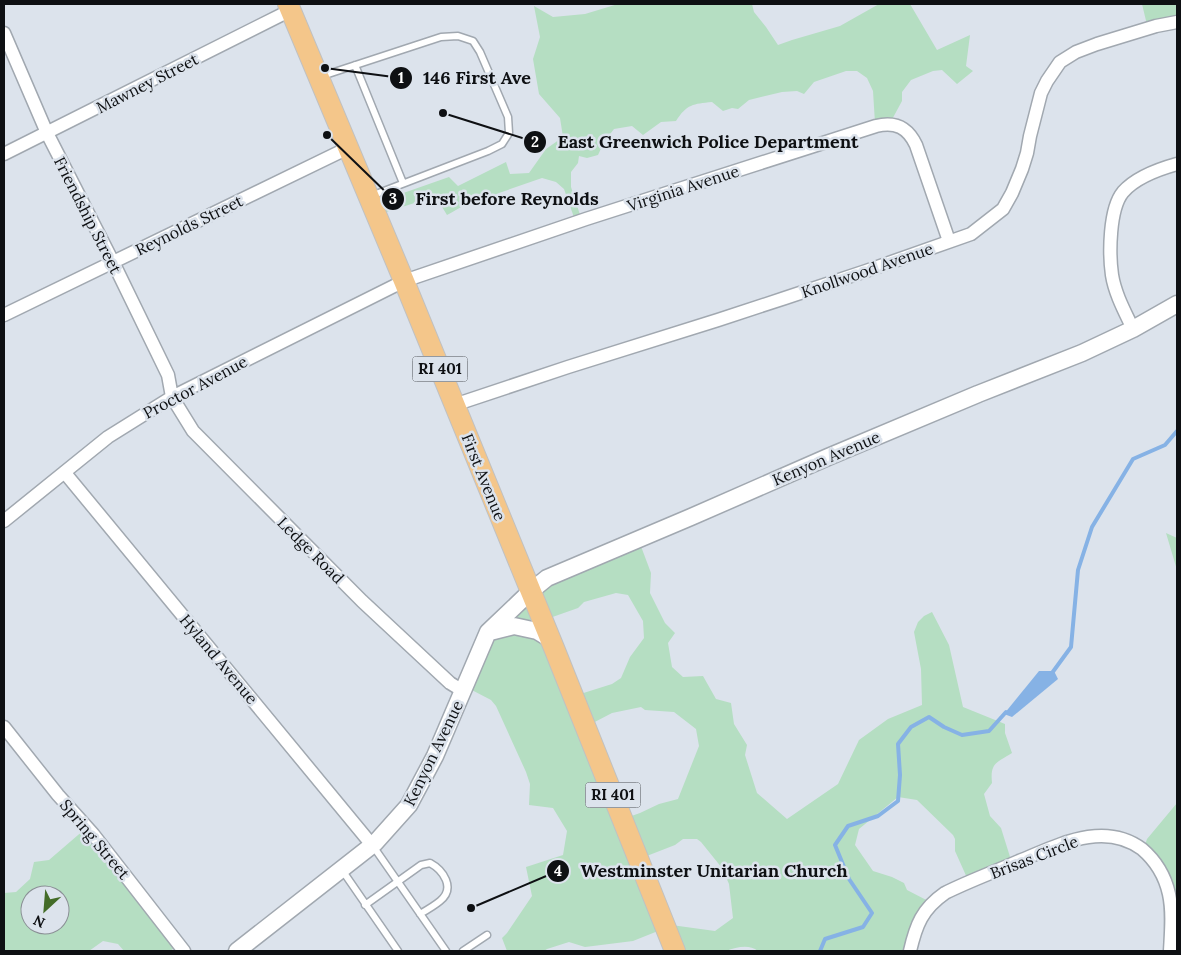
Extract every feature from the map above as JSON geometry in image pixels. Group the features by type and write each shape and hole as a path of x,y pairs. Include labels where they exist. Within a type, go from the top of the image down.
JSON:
{"main road":[{"name":"First Avenue","path":"289,7 404,281 676,951"}],"street":[{"name":"Mawney Street","path":"4,154 289,7"},
{"name":"Knollwood Avenue","path":"454,405 735,315 971,234 1003,209 1012,193 1027,153 1041,93 1047,80 1060,62 1076,52 1097,44 1156,26 1177,22"},
{"name":"Friendship Street","path":"4,33 47,133 168,375 172,397"},
{"name":"Virginia Avenue","path":"404,281 586,219 876,126 889,124 902,128 912,137 949,241"},
{"name":"Reynolds Street","path":"4,316 348,148"},
{"path":"1132,329 1112,275 1110,241 1115,208 1123,193 1134,183 1163,168 1177,164"},
{"name":"Proctor Avenue","path":"4,521 108,437 172,397 404,281"},
{"name":"Kenyon Avenue","path":"238,951 376,843 409,805 434,756 488,632 547,578 986,390 1082,353 1132,329 1177,304"},
{"name":"Ledge Road","path":"172,397 193,431 282,521 362,601 450,683 463,691"},
{"name":"Hyland Avenue","path":"65,473 372,845"},
{"path":"488,632 514,626 537,631 550,639"},
{"name":"Spring Street","path":"4,727 93,834 184,951"},
{"name":"Brisas Circle","path":"910,951 918,924 925,911 934,900 945,893 1062,844 1085,837 1100,835 1118,838 1136,845 1153,859 1159,868 1167,885 1171,903 1170,951"}],"lane":[{"path":"318,77 441,37 458,36 473,41 480,52 508,117 509,132 502,144 368,197"},
{"path":"355,65 403,183"},
{"path":"372,845 446,951"},
{"path":"365,904 421,865 430,863 438,867 445,877 448,888 441,901 420,914"},
{"path":"341,870 398,951"},
{"path":"463,951 487,935"}],"green space":[{"path":"618,4 752,4 754,12 778,45 840,26 879,4 910,4 937,50 970,35 966,66 973,71 957,84 942,70 933,71 911,80 902,92 902,101 889,125 875,123 873,91 867,78 857,71 846,71 814,82 804,94 797,91 782,92 749,100 738,109 732,108 723,111 712,102 695,104 687,108 676,121 661,122 643,135 632,126 614,129 604,142 598,155 587,158 579,156 578,163 571,172 571,187 582,221 576,223 564,189 556,182 542,178 499,193 487,202 475,202 466,205 447,215 439,202 427,199 377,215 372,204 449,177 458,186 506,162 510,174 529,173 546,149 563,137 560,118 539,94 533,59 540,37 534,6 553,17 585,14"},
{"path":"1142,4 1177,4 1177,24 1148,29"},
{"path":"1166,533 1177,538 1177,570"},
{"path":"639,541 651,573 650,593 665,623 675,633 668,643 672,667 683,677 703,676 716,699 731,703 734,724 747,745 745,755 757,793 787,819 838,784 859,740 888,719 922,705 921,669 914,632 918,622 932,612 949,645 963,707 1005,724 1005,733 1012,753 995,764 992,771 992,783 984,794 990,816 1001,828 1011,860 968,880 955,851 953,835 917,800 898,797 859,829 855,845 873,871 904,883 907,890 934,904 917,942 917,951 758,951 751,947 739,947 726,951 676,951 663,929 633,941 585,947 569,942 544,951 507,951 502,938 532,896 526,867 563,855 567,831 553,808 529,805 530,784 526,772 496,706 491,700 466,687 494,631 534,590","holes":["616,593 628,595 643,621 644,638 630,657 621,678 612,684 574,696 544,620 578,608 584,602","641,707 645,710 674,712 696,729 699,746 678,799 659,804 623,819 589,725 612,713","683,839 697,839 722,868 729,884 733,918 715,931 664,924 639,859 675,845"]},
{"path":"1177,803 1177,951 1175,951 1176,912 1145,845 1147,839"},
{"path":"85,829 179,945 170,951 124,951 118,944 103,941 89,951 4,951 4,893 16,892 20,888 20,935 70,935 70,885 24,885 30,879 34,862 49,860"}],"water":[{"path":"1039,671 1054,671 1058,679 1012,717 1004,714"}],"waterway":[{"path":"1052,673 1071,647 1078,570 1092,527 1133,459 1165,445 1177,431"},
{"path":"820,951 825,939 863,927 872,913 849,879 835,845 848,826 878,816 898,801 900,775 898,744 911,727 929,717 944,727 962,735 989,731 1006,712"}],"place":[{"name":"146 First Ave","path":"325,68"},
{"name":"East Greenwich Police Department","path":"443,113"},
{"name":"First before Reynolds","path":"327,135"},
{"name":"Westminster Unitarian Church","path":"471,908"}]}
